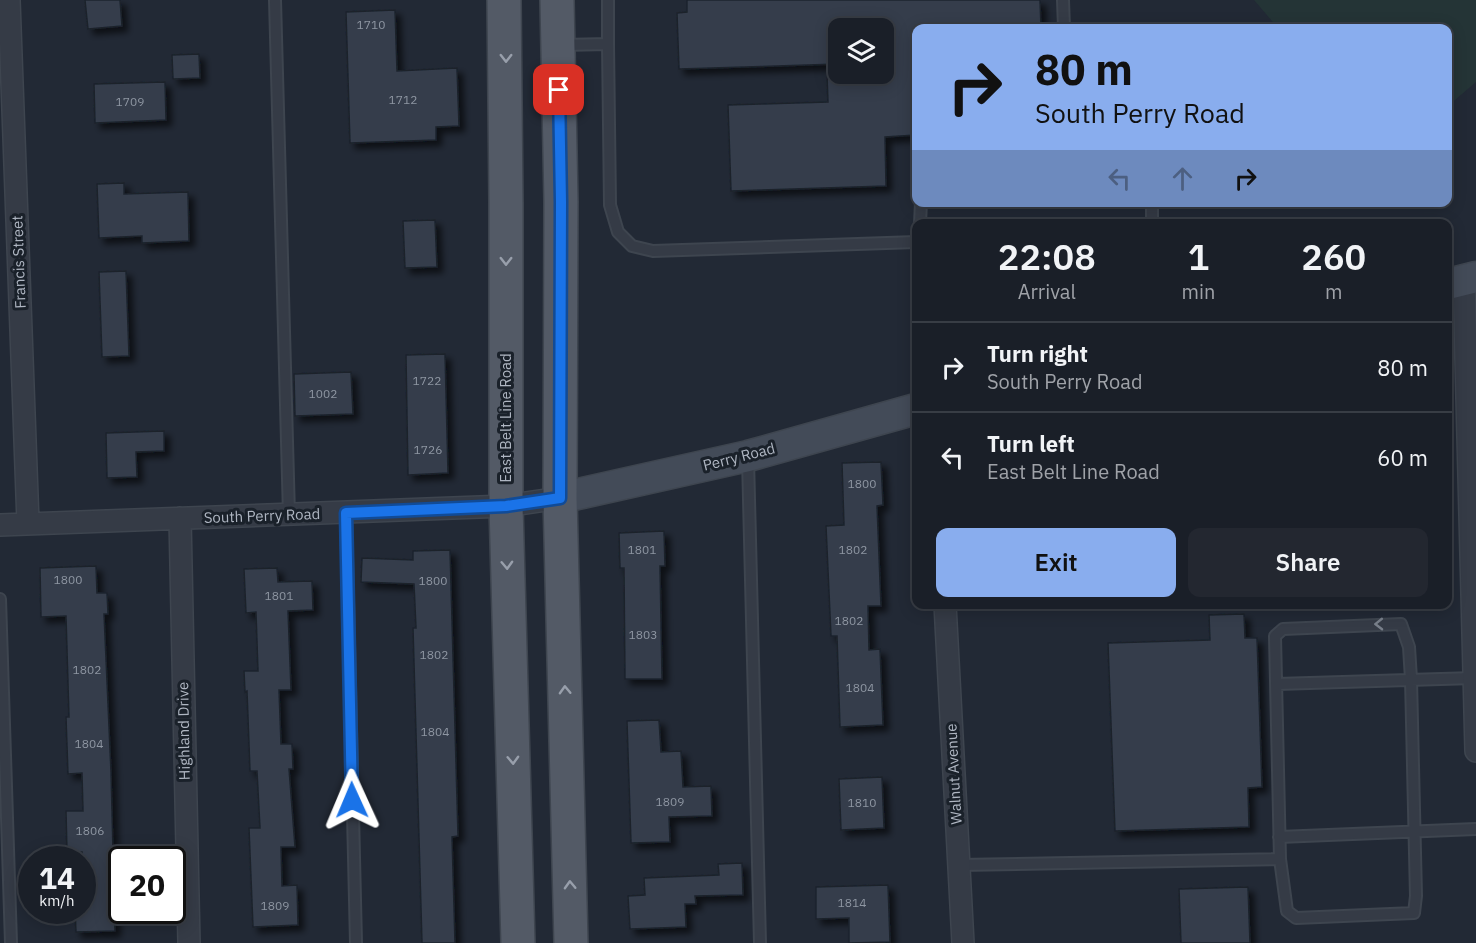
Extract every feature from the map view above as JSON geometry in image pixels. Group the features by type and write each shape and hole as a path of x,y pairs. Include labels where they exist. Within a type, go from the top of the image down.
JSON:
{"main road":[{"name":"East Belt Line Road","path":"504,0 506,506 518,943"},
{"path":"557,0 561,202 560,498 571,943"}],"street":[{"name":"Francis Street","path":"9,0 28,523"},
{"path":"1463,280 1472,461 1476,751"},
{"name":"Perry Road","path":"560,498 747,456 912,410"},
{"name":"South Perry Road","path":"0,525 506,506 560,498"},
{"name":"Highland Drive","path":"180,518 189,943"},
{"name":"Walnut Avenue","path":"945,609 963,943"}],"lane":[{"path":"275,0 288,515"},
{"path":"608,0 610,206 618,232 632,246 653,251 912,242"},
{"path":"1063,0 1064,24"},
{"path":"559,45 608,44"},
{"path":"747,456 760,943"},
{"path":"346,513 356,943"},
{"path":"0,598 11,943"},
{"path":"1377,623 1401,624 1409,647 1411,680 1416,896 1414,913 1296,918 1287,911 1280,859 1275,636 1282,629 1377,623"},
{"path":"1277,684 1474,678"},
{"path":"1279,837 1476,829"},
{"path":"959,864 1280,859"}],"shaded area":[{"path":"1254,0 1476,0 1476,82 1452,103 1452,24 1275,24"}],"building":[{"path":"85,0 120,0 122,26 88,29"},
{"path":"687,0 1040,0 1041,24 912,24 912,135 885,137 886,186 731,191 728,105 828,102 827,74 828,84 894,84 894,18 828,18 828,64 679,69 677,13 687,12"},
{"path":"395,10 397,71 457,68 459,126 436,127 436,140 350,143 346,12"},
{"path":"199,54 200,78 173,79 172,55"},
{"path":"165,82 166,120 95,123 94,84"},
{"path":"124,183 124,194 188,192 189,241 142,243 142,236 99,238 97,184"},
{"path":"435,220 437,267 405,268 403,221"},
{"path":"126,271 129,356 102,357 99,272"},
{"path":"445,354 448,473 408,475 406,355"},
{"path":"351,372 353,414 295,416 294,374"},
{"path":"164,431 164,451 136,452 137,477 107,478 106,433"},
{"path":"881,462 883,505 877,506 881,606 868,606 869,650 880,649 883,725 840,727 837,636 831,636 826,526 844,525 842,463"},
{"path":"664,531 665,566 660,566 662,679 625,679 624,568 620,568 619,533"},
{"path":"450,550 458,836 452,837 455,943 422,943 413,628 416,628 414,584 361,582 362,558 413,560 413,551"},
{"path":"96,566 97,593 107,593 108,614 104,614 113,846 108,846 108,924 115,924 115,931 76,932 76,924 96,924 96,846 67,846 66,811 83,811 82,773 68,774 66,616 41,617 40,568"},
{"path":"277,568 278,582 312,581 313,610 288,611 291,690 279,690 281,744 292,744 293,769 289,769 295,847 281,847 282,886 297,885 298,925 253,927 249,828 260,828 257,771 250,771 244,671 258,671 256,612 246,613 244,569"},
{"path":"1244,614 1245,638 1257,638 1262,787 1248,788 1249,827 1115,831 1108,643 1210,640 1209,615"},
{"path":"659,720 661,752 681,751 683,787 711,786 712,816 669,817 670,842 631,843 627,721"},
{"path":"882,777 884,828 841,830 839,779"},
{"path":"742,863 743,895 695,896 696,904 685,904 686,927 630,929 628,896 645,895 644,878 719,875 718,864"},
{"path":"888,885 890,942 849,943 849,918 816,919 816,887"},
{"path":"1248,887 1250,943 1181,943 1179,889"}],"route":[{"path":"352,800 346,513 506,506 560,498 559,90"}]}
